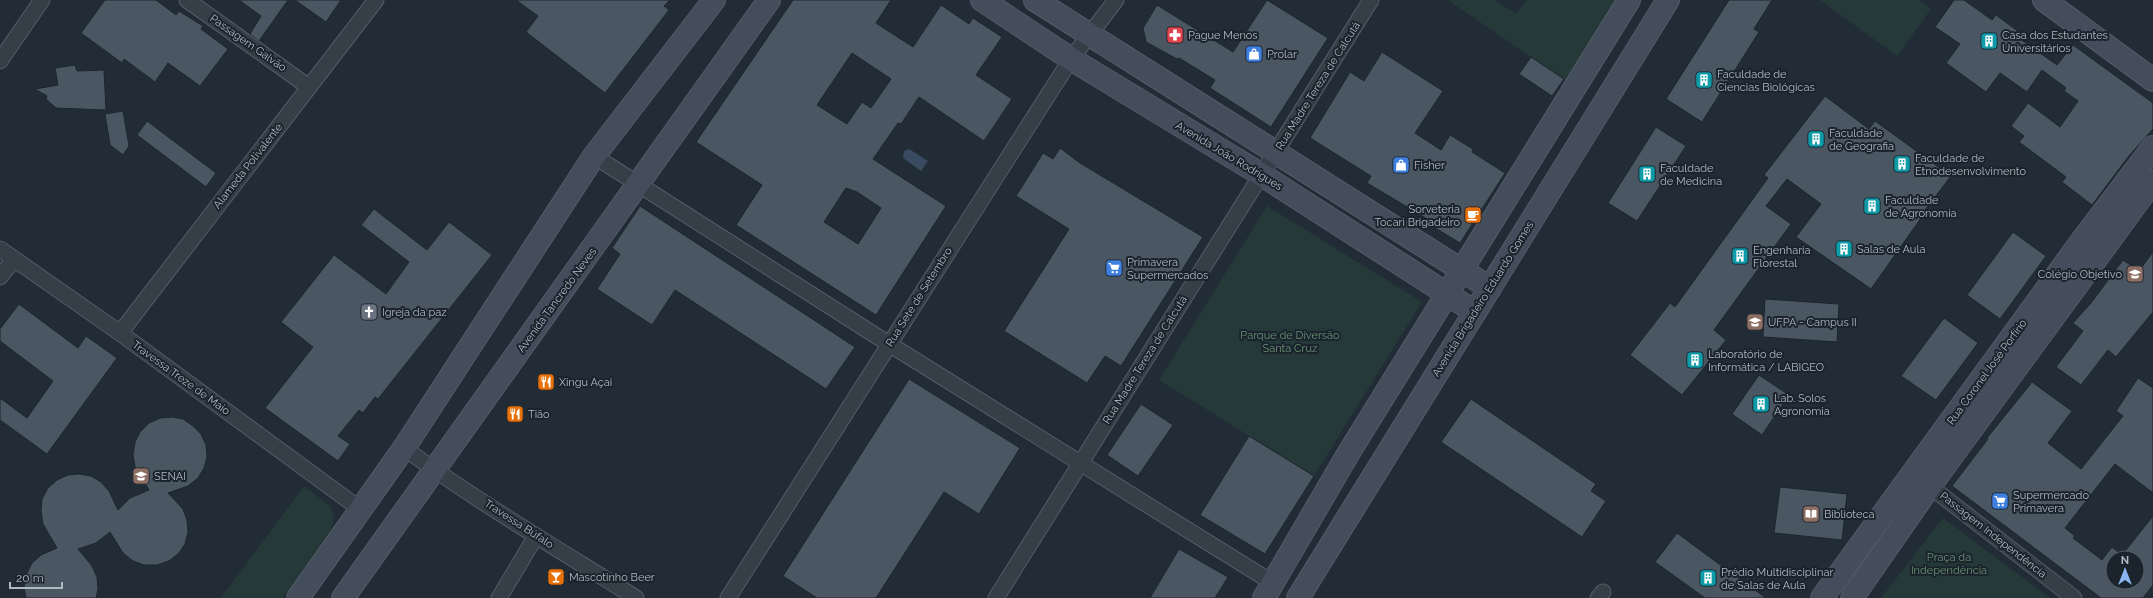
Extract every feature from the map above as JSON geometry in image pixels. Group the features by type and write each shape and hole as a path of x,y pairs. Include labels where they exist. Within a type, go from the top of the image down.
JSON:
{"street":[{"path":"0,61 42,0"},
{"name":"Passagem Galvão","path":"187,0 309,87"},
{"name":"Alameda Polivalente","path":"120,333 376,0"},
{"path":"298,598 404,448 594,156 714,0"},
{"name":"Avenida Tancredo Neves","path":"343,598 638,186 769,0"},
{"name":"Avenida João Rodrigues","path":"982,0 1071,59 1262,175 1475,312"},
{"path":"1034,0 1490,288"},
{"name":"Rua Sete de Setembro","path":"728,598 1071,59 1116,0"},
{"name":"Rua Madre Tereza de Calcutá","path":"996,598 1080,462 1277,153 1372,0"},
{"path":"594,156 638,186 1080,462 1269,591 1348,454 1629,0"},
{"name":"Avenida Brigadeiro Eduardo Gomes","path":"1298,598 1668,0"},
{"path":"2044,0 2153,80"},
{"name":"Rua Coronel José Porfírio","path":"1822,598 2153,147"},
{"path":"1533,156 1561,174"},
{"name":"Rua Coronel José Porfírio","path":"1852,598 1930,486 2153,181"},
{"path":"1400,263 1416,241"},
{"name":"Travessa Treze de Maio","path":"0,249 120,333 360,509"},
{"path":"0,277 14,259"},
{"name":"Travessa Búfalo","path":"404,448 536,536 636,598"},
{"path":"1348,454 1374,474"},
{"name":"Passagem Independência","path":"1912,474 1930,486 2074,598"},
{"path":"499,598 536,536"}],"green space":[{"path":"1448,0 1495,0 1516,14 1527,0 1617,0 1567,82"},
{"path":"1820,0 1919,0 1931,9 1897,56"},
{"name":"Parque de Diversão Santa Cruz","path":"1267,206 1422,302 1314,476 1159,380"},
{"path":"304,486 330,506 333,513 333,524 330,532 283,598 221,598"},
{"name":"Praça da Independência","path":"1943,518 2050,598 1881,598"}],"water":[{"path":"909,149 928,161 921,171 903,158 904,151"}],"building":[{"path":"105,0 156,0 176,15 179,11 203,26 201,29 228,49 200,86 168,63 155,82 124,59 122,63 81,33"},
{"path":"239,0 288,0 259,41 250,34 261,16"},
{"path":"295,0 341,0 326,22"},
{"path":"516,0 670,0 664,6 669,10 605,93 526,32 538,16"},
{"path":"793,0 891,0 876,23 913,47 941,5 969,24 973,18 1002,37 976,75 1012,99 984,141 919,97 901,124 898,123 873,159 946,206 876,315 736,225 762,185 696,142","holes":["852,53 891,79 871,108 862,102 847,124 817,105","846,188 857,192 881,208 858,244 824,222"]},
{"path":"1267,0 1328,38 1271,127 1210,88 1215,80 1179,58 1177,59 1146,42 1143,28 1157,5 1233,52"},
{"name":"Faculdade de Ciencias Biológicas","path":"1729,0 1772,0 1754,29 1759,32 1702,122 1666,99"},
{"path":"1954,0 1964,0 1992,20 1996,15 2019,32 2016,36 2057,65 2073,45 2153,103 2153,129 2128,157 2092,205 2062,182 2066,177 2019,142 2024,136 2011,126 2028,103 2060,127 2078,101 2064,91 2066,88 2042,70 2027,92 2000,73 1986,92 1946,63 1960,44 1935,27"},
{"path":"1382,52 1443,91 1415,133 1441,150 1450,135 1473,149 1472,152 1505,173 1460,243 1432,226 1434,223 1367,183 1371,176 1310,138 1350,72 1364,81"},
{"path":"1531,57 1564,79 1552,96 1519,74"},
{"path":"75,65 77,71 104,70 106,110 56,108 46,99 47,96 35,89 58,85 55,68"},
{"path":"1825,96 1869,129 1875,121 1951,176 1919,218 1921,218 1871,289 1796,237 1821,204 1787,179 1766,206 1791,224 1714,330 1726,340 1682,395 1630,355 1670,303 1675,307 1768,178 1764,175"},
{"path":"123,111 129,146 123,155 110,145 105,114"},
{"path":"147,121 216,173 206,187 137,135"},
{"name":"Faculdade de Medicina","path":"1656,127 1686,146 1637,221 1608,203"},
{"name":"Primavera Supermercados","path":"1060,148 1080,163 1203,237 1121,366 1105,356 1087,383 1004,331 1069,229 1016,196 1043,153 1053,159"},
{"path":"640,206 855,347 826,389 675,290 652,325 597,289 620,254 612,248"},
{"path":"374,209 427,250 449,222 492,255 378,399 375,397 363,413 359,410 338,436 350,444 338,461 265,408 313,347 281,322 334,255 386,294 409,262 361,225"},
{"path":"2013,232 2046,256 2000,319 1967,295"},
{"path":"2153,252 2153,312 2116,357 2108,350 2081,385 2056,367 2083,331 2073,323 2091,303 2123,260 2139,271"},
{"path":"1765,299 1839,304 1837,342 1763,337"},
{"path":"19,304 78,348 86,336 117,358 47,454 0,420 0,398 27,418 53,381 0,341 0,329"},
{"path":"1944,318 1978,343 1936,400 1901,376"},
{"name":"Lab. Solos Agronomia","path":"1759,375 1789,395 1762,435 1732,414"},
{"path":"2138,378 2153,388 2153,493 2115,464 2065,528 2075,536 2073,538 2102,560 2105,556 2105,590 2145,590 2145,550 2126,550 2153,516 2153,585 2143,598 2101,598 1952,486 1988,439 1987,438 2032,382 2072,411 2048,443 2081,469 2123,416 2116,411"},
{"path":"909,379 1020,448 979,514 944,492 876,598 817,598 783,576"},
{"path":"1471,399 1596,484 1591,491 1606,501 1582,537 1441,442"},
{"path":"1141,404 1173,425 1138,476 1107,455"},
{"path":"172,417 183,419 201,434 206,445 207,457 204,468 198,478 188,486 168,493 183,509 187,520 188,532 185,544 179,553 169,561 157,565 144,565 133,561 123,553 110,532 96,543 78,549 92,566 97,577 98,589 96,598 26,598 24,587 26,575 32,563 41,555 57,548 43,524 41,511 42,499 48,488 57,480 68,475 79,474 91,476 101,482 109,491 118,510 130,498 149,490 135,467 133,455 135,442 140,432 149,423 160,418"},
{"path":"1249,436 1314,476 1265,554 1200,515"},
{"name":"Biblioteca","path":"1780,487 1847,494 1842,540 1774,533"},
{"name":"Prédio Multidisciplinar de Salas de Aula","path":"1677,533 1766,598 1705,598 1655,562"},
{"path":"1179,549 1228,577 1215,598 1150,598"}],"place":[{"name":"Pague Menos","path":"1175,35"},
{"name":"Casa dos Estudantes Universitários","path":"1989,41"},
{"name":"Prolar","path":"1254,54"},
{"name":"Faculdade de Ciencias Biológicas","path":"1704,80"},
{"name":"Faculdade de Geografia","path":"1816,139"},
{"name":"Faculdade de Etnodesenvolvimento","path":"1902,164"},
{"name":"Fisher","path":"1401,165"},
{"name":"Faculdade de Medicina","path":"1647,174"},
{"name":"Faculdade de Agronomia","path":"1872,206"},
{"name":"Sorveteria Tocari Brigadeiro","path":"1473,215"},
{"name":"Salas de Aula","path":"1844,249"},
{"name":"Engenharia Florestal","path":"1740,256"},
{"name":"Primavera Supermercados","path":"1114,268"},
{"name":"Colégio Objetivo","path":"2135,274"},
{"name":"Igreja da paz","path":"369,312"},
{"name":"UFPA - Campus II","path":"1755,322"},
{"name":"Laboratório de Informática / LABIGEO","path":"1695,360"},
{"name":"Xingu Açai","path":"546,382"},
{"name":"Lab. Solos Agronomia","path":"1761,404"},
{"name":"Tião","path":"515,414"},
{"name":"SENAI","path":"141,476"},
{"name":"Supermercado Primavera","path":"2000,501"},
{"name":"Biblioteca","path":"1811,514"},
{"name":"Mascotinho Beer","path":"556,577"},
{"name":"Prédio Multidisciplinar de Salas de Aula","path":"1708,578"}]}
